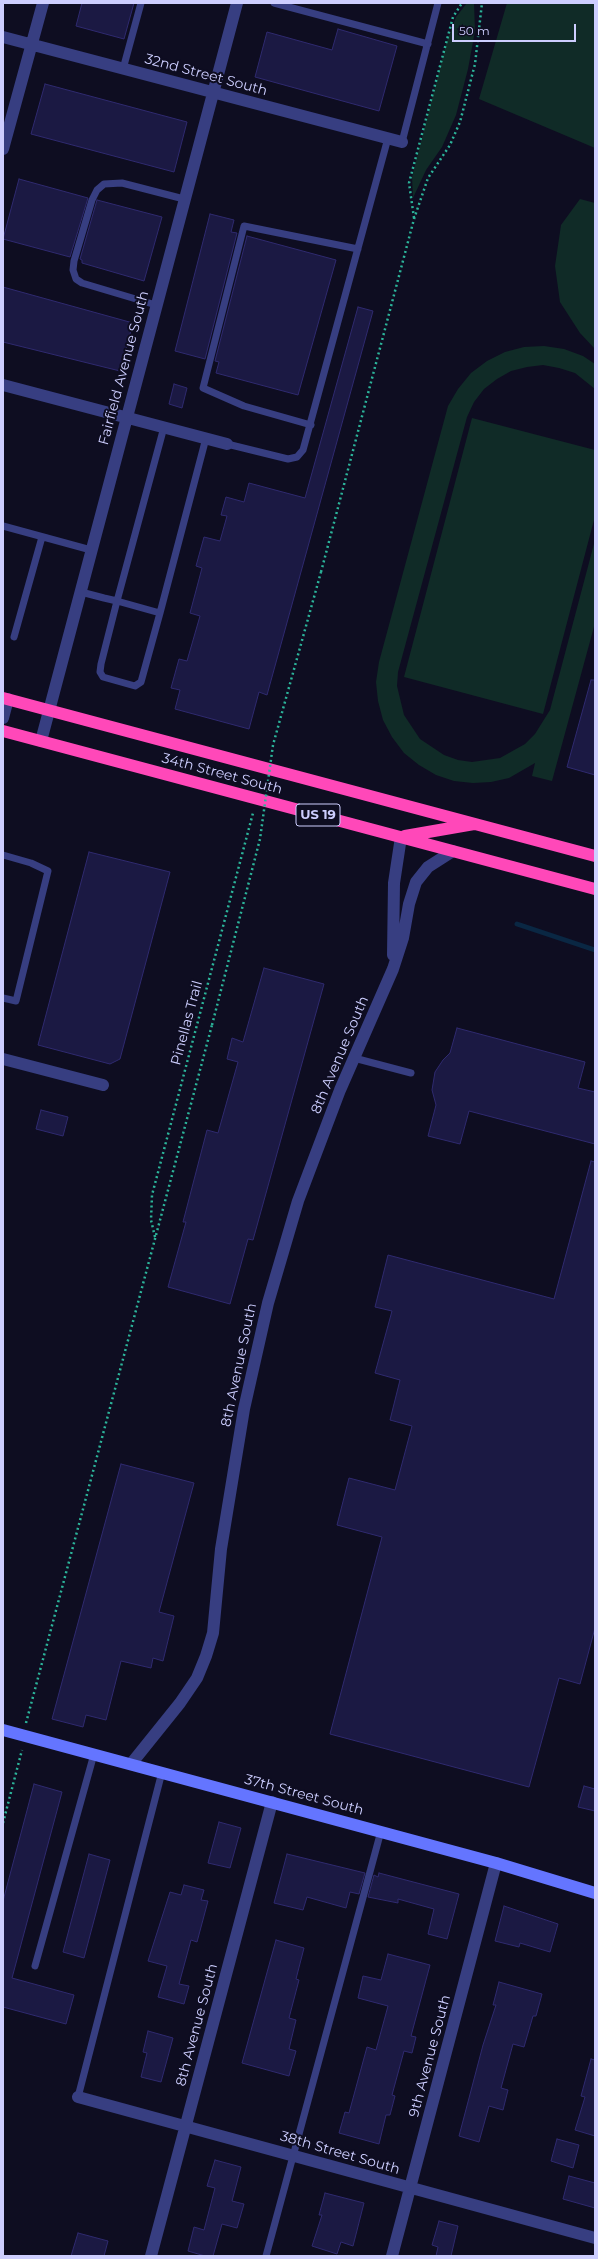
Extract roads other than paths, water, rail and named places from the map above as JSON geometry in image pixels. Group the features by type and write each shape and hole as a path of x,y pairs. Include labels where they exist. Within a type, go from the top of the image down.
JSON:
{"highway":[{"name":"34th Street South","path":"6,698 477,823 595,856"},
{"name":"34th Street South","path":"3,731 595,889"},
{"path":"400,837 477,823"}],"street":[{"path":"3,150 42,3"},
{"name":"Fairfield Avenue South","path":"41,742 237,3"},
{"name":"32nd Street South","path":"3,37 402,142"},
{"path":"3,385 227,444"},
{"path":"3,718 6,698"},
{"name":"8th Avenue South","path":"393,969 394,883 400,837"},
{"name":"8th Avenue South","path":"131,1764 180,1703 197,1678 206,1656 213,1633 221,1549 244,1409 268,1304 298,1201 354,1058 393,969 403,938 409,904 416,882 428,867 453,851"},
{"path":"3,1059 103,1085"},
{"name":"37th Street South","path":"3,1730 381,1831 496,1863 595,1893"},
{"name":"8th Avenue South","path":"151,2256 272,1802"},
{"name":"9th Avenue South","path":"392,2256 496,1863"},
{"name":"38th Street South","path":"78,2097 186,2125 595,2238"}],"lane":[{"path":"123,69 141,3"},
{"path":"274,3 428,44"},
{"path":"402,142 438,3"},
{"path":"227,444 288,459 297,457 303,450 388,138"},
{"path":"156,304 82,283 76,279 73,270 74,260 92,200 97,190 104,184 122,183 184,199"},
{"path":"311,425 244,406 203,388 244,226 358,249"},
{"path":"164,427 117,601 100,672 103,677 130,686 135,686 141,682 206,438"},
{"path":"3,526 91,550"},
{"path":"14,637 42,537"},
{"path":"81,592 160,613"},
{"path":"3,855 32,863 48,871 16,1002 3,998"},
{"path":"354,1058 411,1074"},
{"path":"35,1966 94,1754"},
{"path":"78,2097 162,1772"},
{"path":"266,2256 381,1831"}],"waterway":[{"path":"517,924 595,950"}]}
